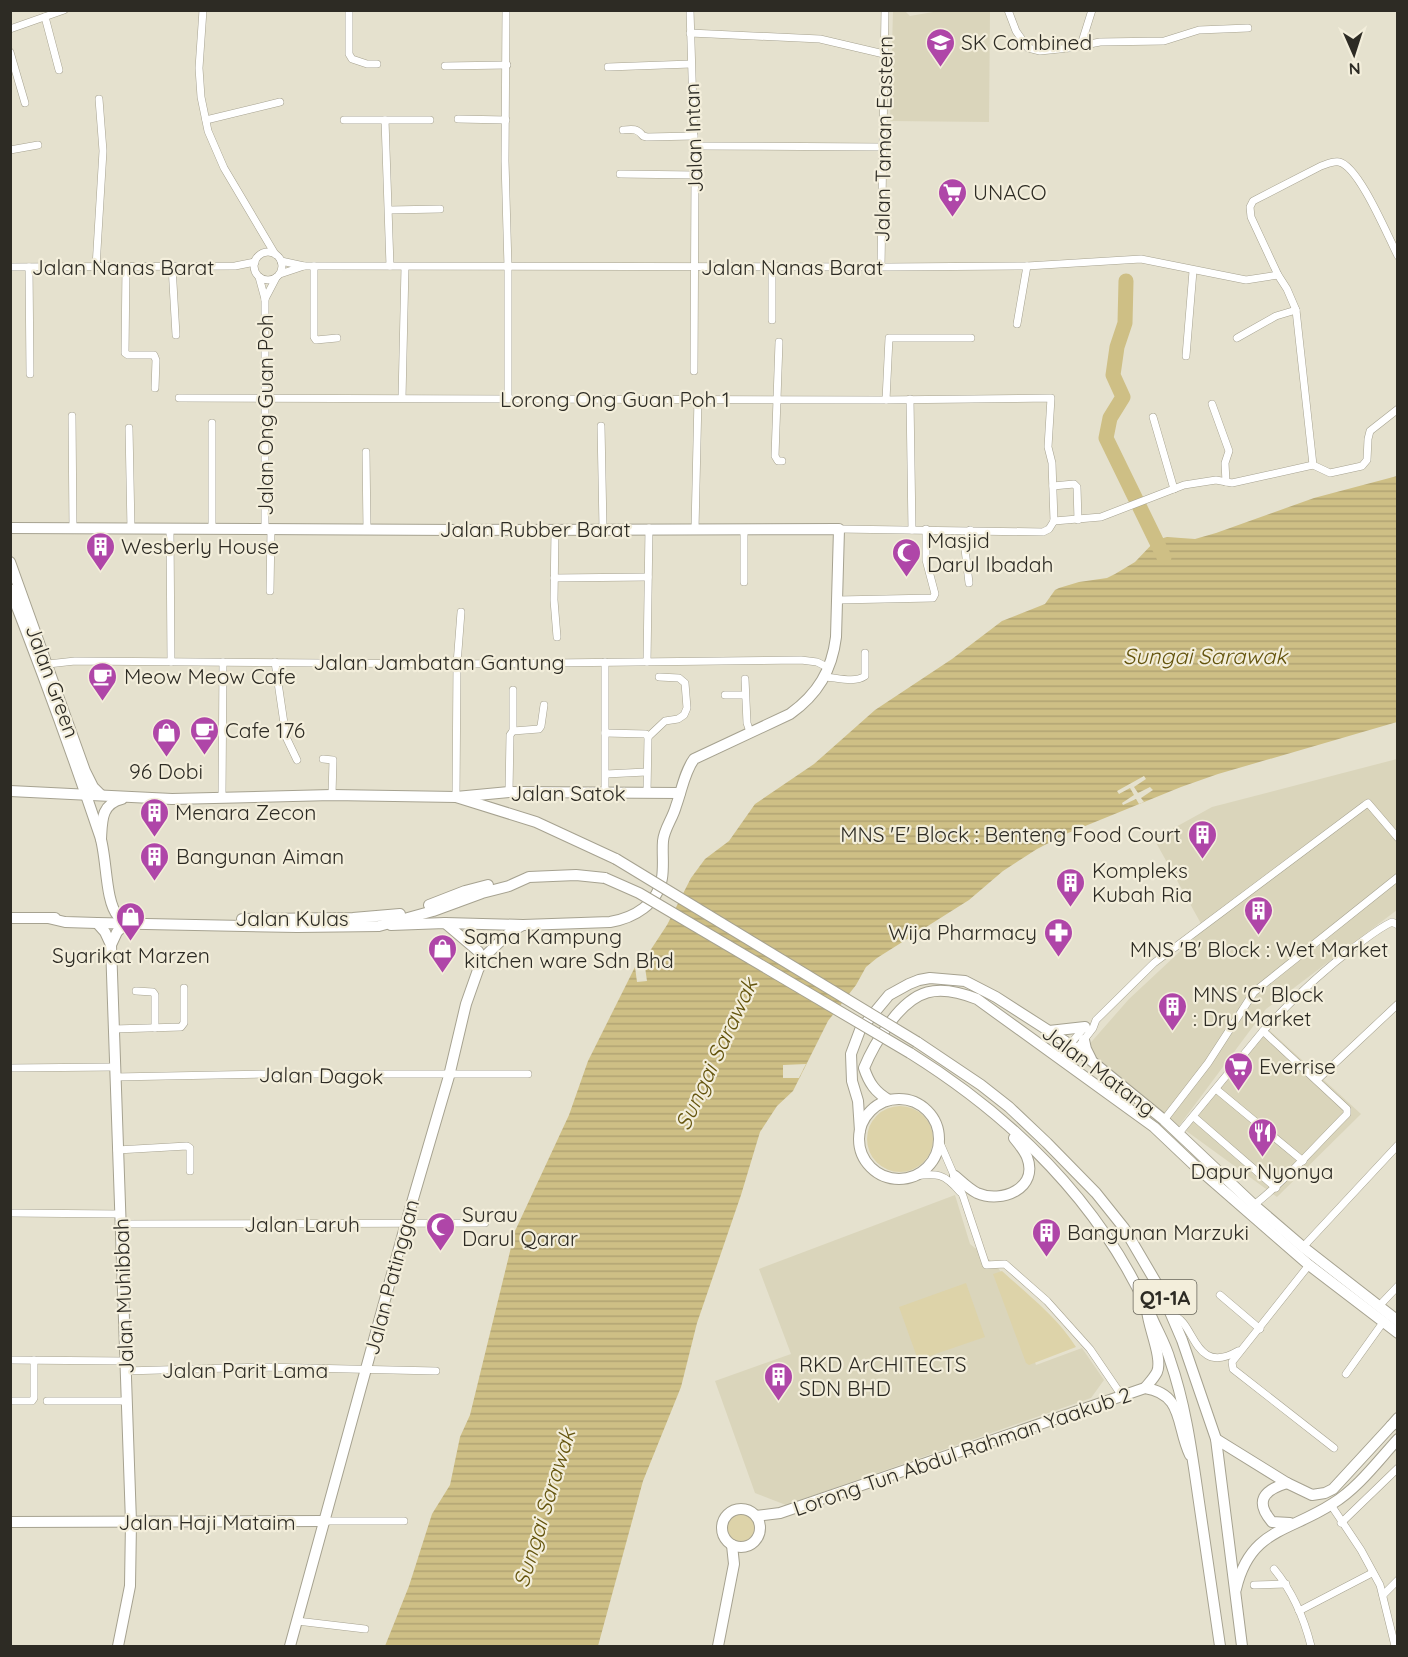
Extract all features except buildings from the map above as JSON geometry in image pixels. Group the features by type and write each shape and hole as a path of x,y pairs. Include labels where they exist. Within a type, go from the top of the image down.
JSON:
{"main road":[{"name":"Jalan Rubber Barat","path":"10,528 73,530 838,529"},
{"path":"827,672 836,637 838,529"},
{"name":"Jalan Green","path":"10,562 85,771 93,787 101,795"},
{"name":"Jalan Green","path":"10,589 38,659 85,795"},
{"name":"Jalan Kulas","path":"10,918 297,927 445,923 523,925 610,922 624,919 646,906 657,894 662,879 663,840 689,766 694,759 784,717 802,705 817,690 827,672"},
{"name":"Jalan Satok","path":"10,791 172,799 332,795 456,797 509,792 680,793"},
{"path":"85,795 101,839"},
{"path":"111,945 117,932 129,921 118,916 111,906 101,839 102,819 106,808 113,801 128,797"},
{"name":"Jalan Satok","path":"456,797 536,822 616,859 917,1042 981,1085 1009,1107 1096,1193 1124,1228 1173,1316"},
{"name":"Jalan Kulas","path":"48,918 65,922 97,923 377,918 409,911 465,891 529,877 576,875 605,878 639,893 910,1053 951,1079 997,1116"},
{"name":"Jalan Kulas","path":"379,926 433,911 509,886 529,877"},
{"path":"97,923 105,932 111,945"},
{"path":"445,923 478,951 483,960"},
{"name":"Jalan Patinggan","path":"290,1647 466,1004 483,960 510,933 523,925"},
{"name":"Jalan Muhibbah","path":"111,945 131,1522 130,1586 118,1647"},
{"name":"Jalan Matang","path":"860,1131 851,1054 860,1030 889,995 909,984 930,978 964,981 996,997 1092,1061 1179,1133 1254,1205 1303,1247 1398,1322"},
{"name":"Jalan Matang","path":"888,1100 873,1088 864,1068 872,1047 897,1012 915,997 939,990 957,991 977,999 1154,1127 1309,1266 1398,1333"},
{"path":"1049,1031 1085,1027"},
{"path":"1084,1040 1092,1061"},
{"path":"905,1098 926,1108 935,1120 939,1143 931,1164 914,1176 897,1179 876,1171 862,1154 860,1131 870,1112 881,1103 905,1098"},
{"path":"955,1176 978,1194 1001,1197 1020,1189 1028,1179 1028,1159 1022,1147 997,1116"},
{"path":"997,1116 1019,1134 1058,1173 1089,1209 1147,1305 1170,1359 1188,1426 1220,1647"},
{"path":"1147,1305 1148,1320 1159,1363 1156,1373 1145,1388 1158,1390 1170,1398 1185,1444 1193,1460"},
{"name":"Q1-1A","path":"1173,1316 1216,1439 1242,1647"},
{"name":"Lorong Tun Abdul Rahman Yaakub 2","path":"780,1513 1145,1388"},
{"path":"1216,1439 1287,1484 1312,1495 1333,1489 1395,1422"},
{"path":"1235,1592 1240,1570 1252,1553 1269,1536 1331,1505 1360,1481 1398,1439"},
{"path":"1287,1484 1265,1493 1262,1506 1264,1513 1272,1522 1293,1523"},
{"path":"745,1547 732,1545 724,1537 722,1531 724,1519 728,1514 734,1510 745,1509 756,1516 760,1531"},
{"path":"756,1516 780,1513"},
{"path":"734,1564 745,1547 755,1541 760,1531 780,1513"},
{"name":"Jalan Haji Mataim","path":"10,1522 325,1521"},
{"path":"718,1647 734,1564 732,1545"}],"street":[{"path":"10,29 64,10"},
{"path":"203,10 199,68 201,97 206,120 220,160 264,237 281,261 282,270 278,276 266,280 258,275 255,262 262,254 264,237"},
{"path":"350,10 349,54 352,59 367,64 377,64"},
{"path":"506,10 508,399"},
{"name":"Jalan Intan","path":"690,10 695,146 694,371"},
{"name":"Jalan Taman Eastern","path":"881,267 885,10"},
{"path":"1008,10 1016,31 1028,48 1040,51 1100,42 1164,41 1199,30 1248,28"},
{"path":"1081,45 1092,10"},
{"path":"45,17 59,70"},
{"path":"690,33 820,39 884,54"},
{"path":"10,52 25,103"},
{"path":"608,68 691,64"},
{"path":"445,66 507,65"},
{"path":"96,267 102,151 99,99"},
{"path":"206,120 280,102"},
{"path":"458,119 506,120"},
{"path":"344,120 430,120"},
{"path":"385,120 390,210 390,266"},
{"path":"623,130 638,130 647,137 694,136"},
{"path":"10,150 38,145"},
{"path":"695,146 882,147"},
{"path":"1313,465 1296,310 1251,217 1250,207 1253,201 1333,162 1341,162 1350,167 1366,192 1398,256"},
{"path":"620,174 695,175"},
{"path":"390,210 440,209"},
{"path":"262,254 271,252 275,254"},
{"name":"Jalan Nanas Barat","path":"281,261 304,266 881,267 1027,266 1141,259 1246,280 1278,275"},
{"name":"Jalan Nanas Barat","path":"10,267 235,267 255,262"},
{"name":"Jalan Nanas Barat","path":"278,276 304,266"},
{"path":"314,266 314,337 316,340 337,338"},
{"path":"772,266 772,320"},
{"path":"1017,324 1027,266"},
{"path":"29,267 30,374"},
{"path":"126,267 125,353 128,356 154,355 156,360 155,388"},
{"path":"172,267 176,335"},
{"name":"Jalan Nanas Barat","path":"235,267 258,275"},
{"path":"402,398 405,267"},
{"path":"1186,356 1193,271"},
{"name":"Jalan Ong Guan Poh","path":"258,275 265,299 270,591"},
{"name":"Jalan Ong Guan Poh","path":"265,299 278,276"},
{"path":"1237,338 1276,316 1296,310"},
{"path":"886,400 889,338 971,338"},
{"path":"779,342 775,456 778,461 782,461"},
{"name":"Lorong Ong Guan Poh 1","path":"179,398 886,400 1051,398 1048,447 1052,463 1053,486"},
{"path":"695,529 698,398"},
{"path":"909,399 912,530"},
{"path":"1212,404 1229,451 1225,463 1226,482"},
{"path":"1078,520 1077,487 1074,484 1053,486 1054,521 1078,520 1101,517 1184,485 1216,480 1232,483 1313,465 1330,473 1362,466 1367,460 1370,431 1398,409"},
{"path":"72,416 73,530"},
{"path":"1153,417 1174,489"},
{"path":"212,423 212,529"},
{"path":"601,426 603,528"},
{"path":"129,428 131,529"},
{"path":"366,452 367,530"},
{"name":"Jalan Rubber Barat","path":"838,529 1043,532 1049,529 1054,521"},
{"path":"647,662 649,528"},
{"path":"170,529 171,662"},
{"path":"744,529 744,582"},
{"path":"555,530 554,578 557,637"},
{"path":"837,600 933,598 935,594 925,554 926,530"},
{"path":"969,583 965,549 970,530"},
{"path":"554,578 648,577"},
{"path":"456,797 457,664 461,612"},
{"name":"Jalan Jambatan Gantung","path":"48,664 75,661 457,664 801,660 817,662 827,672 857,680 865,676 865,653"},
{"path":"222,796 223,662"},
{"path":"275,662 286,737 297,760"},
{"path":"605,793 606,662"},
{"path":"647,793 648,737 665,721 678,719 684,715 687,708 685,682 679,678 659,677"},
{"path":"745,679 747,723 750,732"},
{"path":"509,792 513,690"},
{"path":"725,695 745,695"},
{"path":"513,731 538,729 541,726 544,705"},
{"path":"606,733 645,734 648,737"},
{"path":"323,759 333,760 332,795"},
{"path":"606,774 646,772"},
{"path":"1063,1060 1085,1027 1096,1020 1154,963 1368,803 1398,838"},
{"path":"1164,1120 1208,1063 1254,992 1398,877"},
{"path":"1179,1133 1263,1030 1299,992 1380,928 1392,922 1398,925"},
{"path":"114,1029 181,1027 184,1023 184,988"},
{"path":"136,990 153,992 155,995 155,1028"},
{"path":"1317,1080 1398,1004"},
{"path":"1073,1047 1084,1040 1094,1028 1096,1020"},
{"path":"1254,1205 1276,1188 1347,1114 1347,1109 1263,1030"},
{"name":"Jalan Dagok","path":"10,1068 265,1074 448,1076 528,1074"},
{"path":"1216,1089 1303,1161"},
{"path":"1194,1117 1276,1188"},
{"path":"939,1143 963,1196 986,1264 1005,1264 1047,1300 1090,1349 1122,1396"},
{"path":"1303,1247 1398,1144"},
{"path":"117,1150 187,1146 190,1149 190,1171"},
{"path":"914,1176 941,1175 950,1180 963,1196"},
{"name":"Jalan Laruh","path":"10,1214 120,1219 484,1223"},
{"path":"1309,1266 1232,1362 1233,1369 1334,1448"},
{"path":"1379,1306 1398,1286"},
{"path":"1220,1295 1260,1329"},
{"path":"1173,1316 1179,1318 1197,1347 1207,1355 1215,1357 1233,1354 1246,1347"},
{"path":"1346,1374 1384,1321"},
{"name":"Jalan Parit Lama","path":"10,1360 125,1366 436,1371"},
{"path":"10,1401 32,1401 34,1398 34,1360"},
{"path":"47,1401 126,1401"},
{"path":"1341,1523 1398,1468"},
{"path":"1331,1505 1361,1550 1383,1595 1394,1623 1395,1647"},
{"name":"Jalan Haji Mataim","path":"325,1521 404,1521"},
{"path":"1274,1569 1286,1584 1299,1611 1311,1647"},
{"path":"1299,1611 1372,1573"},
{"path":"1383,1595 1398,1580"},
{"path":"1254,1585 1286,1584"},
{"path":"297,1620 364,1629"}],"shaded area":[{"name":"SK Combined","path":"893,11 905,11 910,16 939,11 990,11 989,122 890,121"},
{"path":"1397,759 1397,910 1266,1009 1179,1126 1086,1048 1129,999 1204,929 1154,839 1212,807"},
{"path":"1267,1028 1361,1114 1277,1197 1185,1130"},
{"path":"900,1106 912,1109 923,1116 930,1127 933,1139 930,1151 923,1162 912,1169 900,1172 888,1169 877,1162 870,1151 867,1139 870,1127 877,1116 888,1109"},
{"path":"955,1195 970,1244 996,1265 1003,1275 1036,1365 1082,1348 1104,1380 1091,1398 786,1505 755,1493 715,1381 791,1354 759,1269"},
{"path":"1002,1271 1051,1316 1076,1347 1029,1365 1026,1363 993,1274"},
{"path":"966,1283 985,1337 918,1360 899,1307"},
{"path":"741,1512 753,1516 757,1528 753,1540 741,1544 729,1540 725,1528 729,1516"}],"water":[{"name":"Sungai Sarawak","path":"1397,476 1397,722 1181,787 1068,833 1037,849 1003,871 969,900 866,967 856,985 828,1021 793,1091 777,1106 760,1132 697,1323 681,1387 643,1481 598,1646 385,1646 409,1586 432,1514 450,1485 460,1437 470,1415 515,1231 569,1115 588,1061 635,967 644,960 667,925 691,878 705,859 729,841 755,804 814,764 875,710 952,659 1002,621 1045,604 1055,590 1079,582 1107,578 1135,562 1156,540 1167,537 1195,539 1314,498"}],"pier":[{"path":"1144,776 1146,779 1134,787 1138,793 1150,787 1153,790 1141,798 1144,802 1139,804 1136,799 1123,805 1122,803 1134,795 1130,788 1119,794 1117,791"},
{"path":"644,960 647,981 637,982 635,967"},
{"path":"806,1064 799,1078 783,1078 783,1065"}],"waterway":[{"path":"1126,281 1125,323 1117,347 1113,375 1123,397 1110,418 1106,438 1164,557"}],"place":[{"name":"SK Combined","path":"940,68"},
{"name":"UNACO","path":"952,218"},
{"name":"Wesberly House","path":"100,572"},
{"name":"Masjid Darul Ibadah","path":"906,578"},
{"name":"Meow Meow Cafe","path":"103,702"},
{"name":"Cafe 176","path":"204,756"},
{"name":"96 Dobi","path":"166,758"},
{"name":"Menara Zecon","path":"154,838"},
{"name":"MNS 'E' Block : Benteng Food Court","path":"1202,860"},
{"name":"Bangunan Aiman","path":"155,882"},
{"name":"Kompleks Kubah Ria","path":"1071,908"},
{"name":"MNS 'B' Block : Wet Market","path":"1259,936"},
{"name":"Syarikat Marzen","path":"131,942"},
{"name":"Wija Pharmacy","path":"1058,958"},
{"name":"Sama Kampung kitchen ware Sdn Bhd","path":"443,974"},
{"name":"MNS 'C' Block : Dry Market","path":"1172,1032"},
{"name":"Everrise","path":"1238,1092"},
{"name":"Dapur Nyonya","path":"1262,1158"},
{"name":"Surau Darul Qarar","path":"441,1252"},
{"name":"Bangunan Marzuki","path":"1046,1258"},
{"name":"RKD ArCHITECTS SDN BHD","path":"778,1402"}]}
